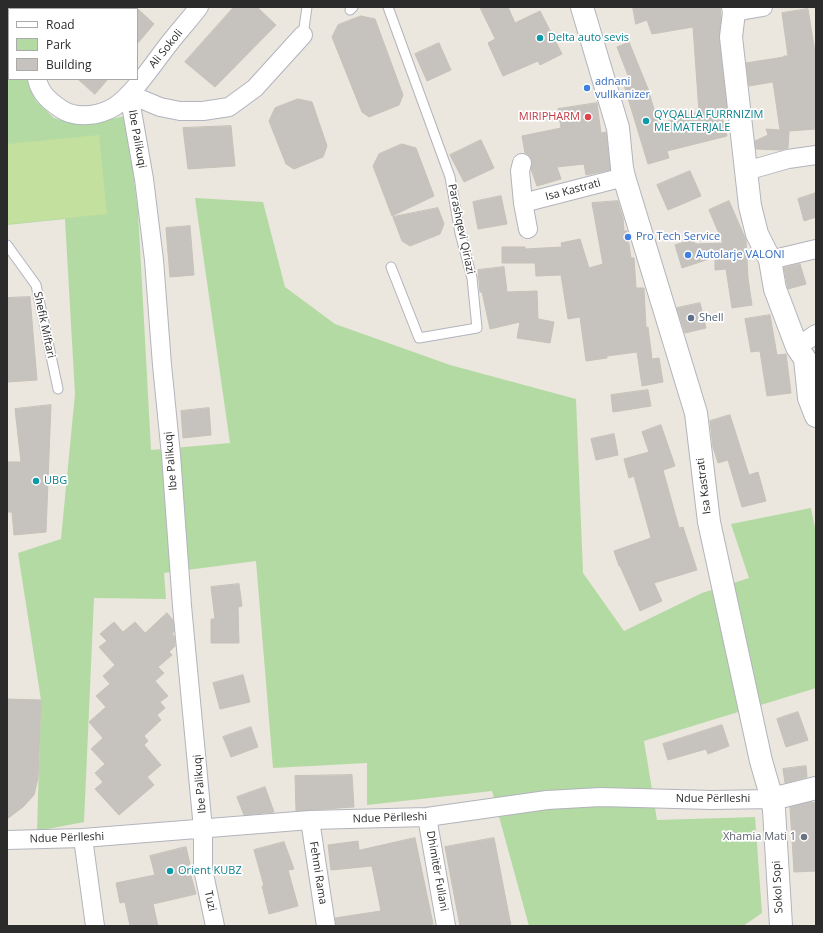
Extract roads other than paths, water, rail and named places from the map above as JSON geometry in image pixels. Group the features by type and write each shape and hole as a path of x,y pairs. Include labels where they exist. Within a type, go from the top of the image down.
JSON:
{"street":[{"name":"Ali Sokoli","path":"37,80 38,86 46,98 63,110 73,114 88,115 101,113 114,107 129,94 199,7"},
{"name":"Isa Kastrati","path":"582,7 618,128 624,177 696,413 708,522 761,761 772,799"},
{"path":"763,7 734,10 731,37 750,206 757,234 770,260 775,289 797,347 805,359 809,398 816,416"},
{"path":"129,94 160,107 180,111 203,111 229,107 255,88 302,36"},
{"name":"Ibe Palikuqi","path":"129,94 144,179 154,260 182,606 204,829"},
{"path":"746,171 788,159 816,155"},
{"path":"522,164 520,171 523,203 528,230"},
{"name":"Isa Kastrati","path":"523,203 624,177"},
{"path":"770,260 816,249"},
{"path":"797,347 816,334"},
{"path":"772,799 816,788"},
{"name":"Ndue Përlleshi","path":"7,840 83,838 310,820 427,817 547,800 601,797 712,800 772,799"},
{"name":"Sokol Sopi","path":"772,799 781,926"},
{"name":"Dhimitër Fullani","path":"427,817 446,926"},
{"name":"Fehmi Rama","path":"310,820 326,926"},
{"name":"Tuzi","path":"204,829 203,869 215,926"},
{"path":"83,838 95,926"}],"lane":[{"path":"302,36 307,7"},
{"name":"Parashqevi Qiriazi","path":"388,7 450,177 460,233 472,278 477,328 419,338 391,267"},
{"name":"Shefik Miftari","path":"7,245 36,286 58,389"}],"place":[{"name":"Delta auto sevis","path":"540,38"},
{"name":"adnani vullkanizer","path":"587,88"},
{"name":"MIRIPHARM","path":"588,117"},
{"name":"QYQALLA FURRNIZIM ME MATERJALE","path":"646,121"},
{"name":"Pro Tech Service","path":"628,237"},
{"name":"Autolarje VALONI","path":"688,255"},
{"name":"Shell","path":"691,318"},
{"name":"UBG","path":"36,481"},
{"name":"Xhamia Mati 1","path":"804,837"},
{"name":"Orient KUBZ","path":"170,871"}]}
